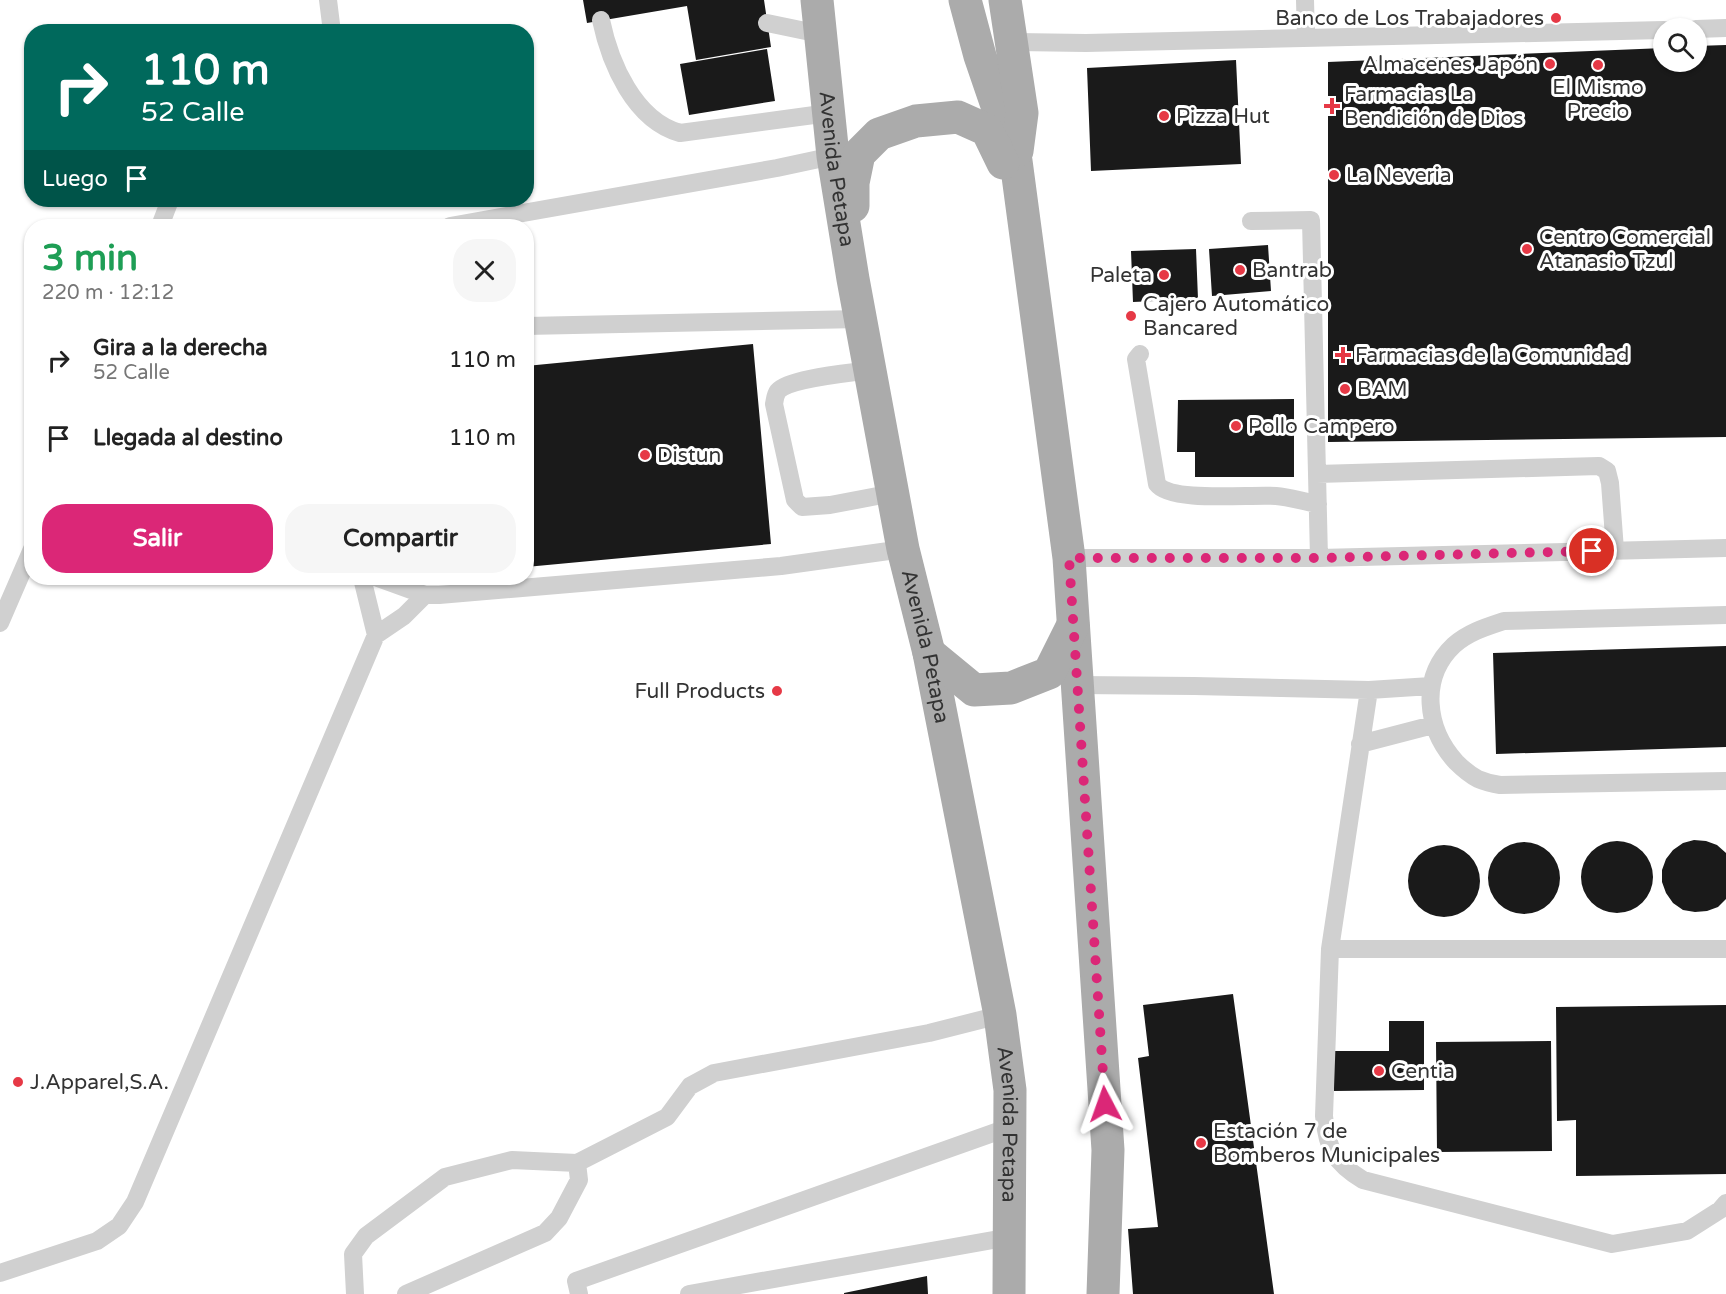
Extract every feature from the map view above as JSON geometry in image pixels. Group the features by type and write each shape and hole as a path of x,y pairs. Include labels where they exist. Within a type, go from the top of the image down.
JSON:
{"main road":[{"name":"Avenida Petapa","path":"817,0 833,156 860,319 903,549 929,653 1000,1015 1010,1090 1009,1294"},
{"path":"964,0 980,56 1016,161 1069,558 1108,1150 1103,1294"},
{"path":"1005,0 1022,113 1016,161"},
{"path":"853,279 853,183 859,154 879,134 916,121 958,117 987,130 1001,157 1028,242"},
{"path":"929,653 974,690 1011,688 1049,674 1073,624"}],"lane":[{"path":"328,0 331,24"},
{"path":"1305,0 1306,38"},
{"path":"601,20 606,42 617,70 633,96 653,120 666,129 680,133 829,113"},
{"path":"767,23 820,34"},
{"path":"1707,29 1726,28"},
{"path":"1012,42 1086,43 1653,30"},
{"path":"489,219 833,156"},
{"path":"1251,221 1311,220 1319,558"},
{"path":"534,327 860,319"},
{"path":"1140,354 1136,359 1157,484 1160,488 1165,492 1182,496 1272,496 1318,504"},
{"path":"870,370 806,380 783,387 777,393 774,404 795,500 802,507 830,505 893,493"},
{"path":"1317,474 1599,466 1607,471 1610,483 1615,550"},
{"path":"1069,558 1319,558 1726,548"},
{"path":"397,585 425,595 580,585 781,566 903,549"},
{"path":"0,623 24,568"},
{"path":"364,585 376,635"},
{"path":"0,1273 98,1241 119,1226 135,1202 376,635 404,616 425,595"},
{"path":"1726,615 1504,621 1477,630 1454,646 1437,669 1431,686 1430,702 1433,725 1446,750 1463,769 1478,780 1500,786 1726,781"},
{"path":"1077,685 1369,690 1431,686"},
{"path":"1369,690 1330,949 1324,1116 1326,1136 1334,1154 1347,1170 1364,1180 1612,1244 1687,1231 1720,1210 1726,1203"},
{"path":"1360,744 1433,725"},
{"path":"1330,949 1726,949"},
{"path":"356,1294 353,1254 366,1236 445,1177 512,1160 577,1163 667,1117 690,1086 714,1073 927,1033 1000,1015"},
{"path":"579,1294 576,1281 1010,1127"},
{"path":"406,1294 545,1233 559,1218 579,1180 577,1163"},
{"path":"689,1294 1010,1237"}],"building":[{"path":"583,0 764,0 771,47 696,60 687,6 587,23"},
{"name":"Centro Comercial Atanasio Tzul","path":"1726,45 1726,437 1328,442 1328,62 1653,48 1653,72 1707,72 1707,46"},
{"path":"767,49 775,101 689,115 680,64"},
{"name":"Pizza Hut","path":"1236,60 1241,164 1091,171 1087,68"},
{"name":"Bantrab","path":"1268,245 1271,291 1212,296 1209,249"},
{"name":"Paleta","path":"1196,249 1198,299 1133,302 1131,251"},
{"name":"Distun","path":"753,344 771,544 534,566 534,365"},
{"name":"Pollo Campero","path":"1294,399 1294,477 1195,477 1195,452 1177,452 1178,400"},
{"path":"1726,646 1726,747 1496,754 1493,653"},
{"path":"1694,840 1717,845 1726,853 1726,899 1718,907 1707,911 1683,910 1673,903 1662,882 1662,870 1666,859 1683,843"},
{"path":"1617,841 1631,844 1643,851 1650,863 1653,877 1650,891 1643,903 1631,910 1617,913 1603,910 1591,903 1584,891 1581,877 1584,863 1591,851 1603,844"},
{"path":"1524,842 1538,845 1550,852 1557,864 1560,878 1557,892 1550,904 1538,911 1524,914 1510,911 1498,904 1491,892 1488,878 1491,864 1498,852 1510,845"},
{"path":"1444,845 1458,848 1470,855 1477,867 1480,881 1477,895 1470,907 1458,914 1444,917 1430,914 1418,907 1411,895 1408,881 1411,867 1418,855 1430,848"},
{"name":"Estación 7 de Bomberos Municipales","path":"1233,994 1274,1294 1133,1294 1128,1229 1158,1227 1138,1058 1149,1056 1143,1005"},
{"path":"1726,1005 1726,1174 1576,1176 1576,1120 1557,1121 1556,1007"},
{"name":"Centia","path":"1389,1021 1424,1021 1424,1090 1334,1091 1334,1051 1389,1051"},
{"path":"1551,1041 1552,1151 1437,1152 1436,1042"},
{"path":"927,1276 928,1294 844,1294 844,1293"}],"place":[{"name":"Banco de Los Trabajadores","path":"1556,18"},
{"name":"Almacenes Japón","path":"1550,64"},
{"name":"El Mismo Precio","path":"1598,65"},
{"name":"Farmacias La Bendición de Dios","path":"1332,106"},
{"name":"Pizza Hut","path":"1164,116"},
{"name":"La Neveria","path":"1334,175"},
{"name":"Centro Comercial Atanasio Tzul","path":"1527,249"},
{"name":"Bantrab","path":"1240,270"},
{"name":"Paleta","path":"1164,275"},
{"name":"Cajero Automático Bancared","path":"1131,316"},
{"name":"Farmacias de la Comunidad","path":"1343,355"},
{"name":"BAM","path":"1345,389"},
{"name":"Pollo Campero","path":"1236,426"},
{"name":"Distun","path":"645,455"},
{"name":"Full Products","path":"777,691"},
{"name":"Centia","path":"1379,1071"},
{"name":"J.Apparel,S.A.","path":"18,1082"},
{"name":"Estación 7 de Bomberos Municipales","path":"1201,1143"}],"route":[{"path":"1105,1104 1069,558 1319,558 1592,551"}]}
